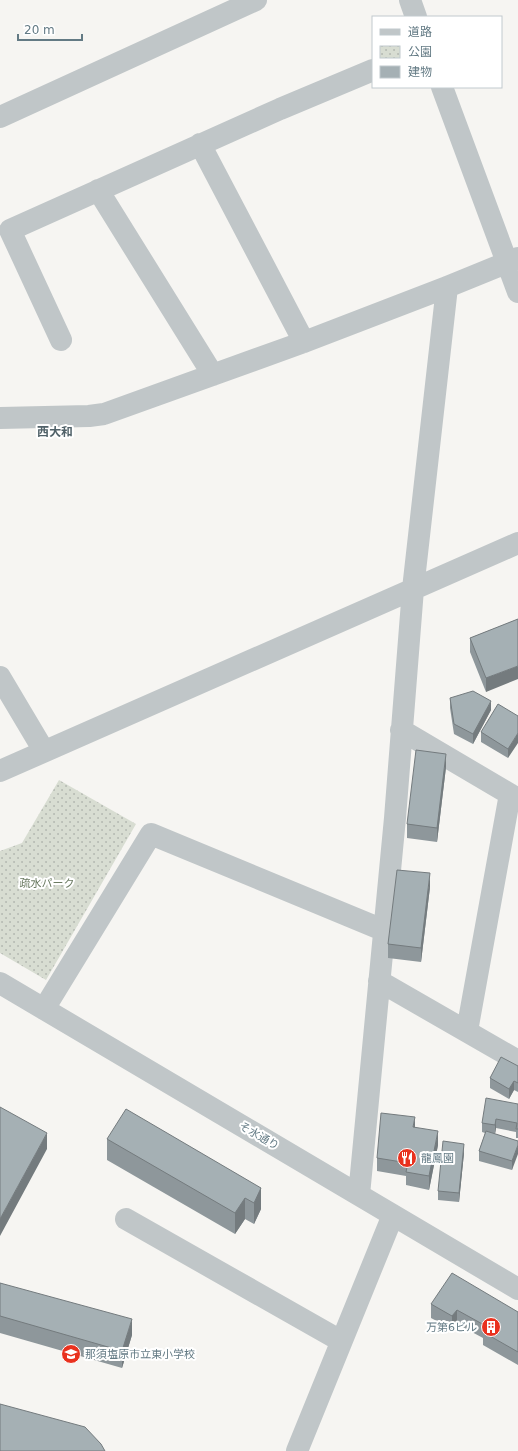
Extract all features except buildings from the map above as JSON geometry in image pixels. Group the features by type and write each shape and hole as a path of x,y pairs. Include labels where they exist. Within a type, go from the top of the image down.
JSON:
{"street":[{"path":"0,117 256,0"},
{"path":"410,0 416,16"},
{"path":"61,340 10,230 200,144 372,70"},
{"path":"442,88 513,260 518,292"},
{"path":"200,144 304,342"},
{"path":"98,190 213,375"},
{"path":"0,418 89,416 104,414 304,342 447,288 513,260"},
{"path":"359,1195 395,818 413,589 447,288"},
{"path":"0,771 518,543"},
{"path":"0,677 44,751"},
{"path":"401,730 514,796 467,1031"},
{"path":"44,1009 151,834 384,930"},
{"path":"379,981 518,1061"},
{"name":"そ水通り","path":"0,984 393,1215 517,1283"},
{"path":"296,1451 393,1215"},
{"path":"126,1219 341,1341"}],"green space":[{"name":"疏水パーク","path":"59,780 136,824 46,980 0,953 0,851 22,843"}],"place":[{"name":"龍鳳園","path":"407,1158"},
{"name":"万第6ビル","path":"491,1327"},
{"name":"那須塩原市立東小学校","path":"71,1354"}],"district":[{"name":"西大和","path":"55,432"}]}
